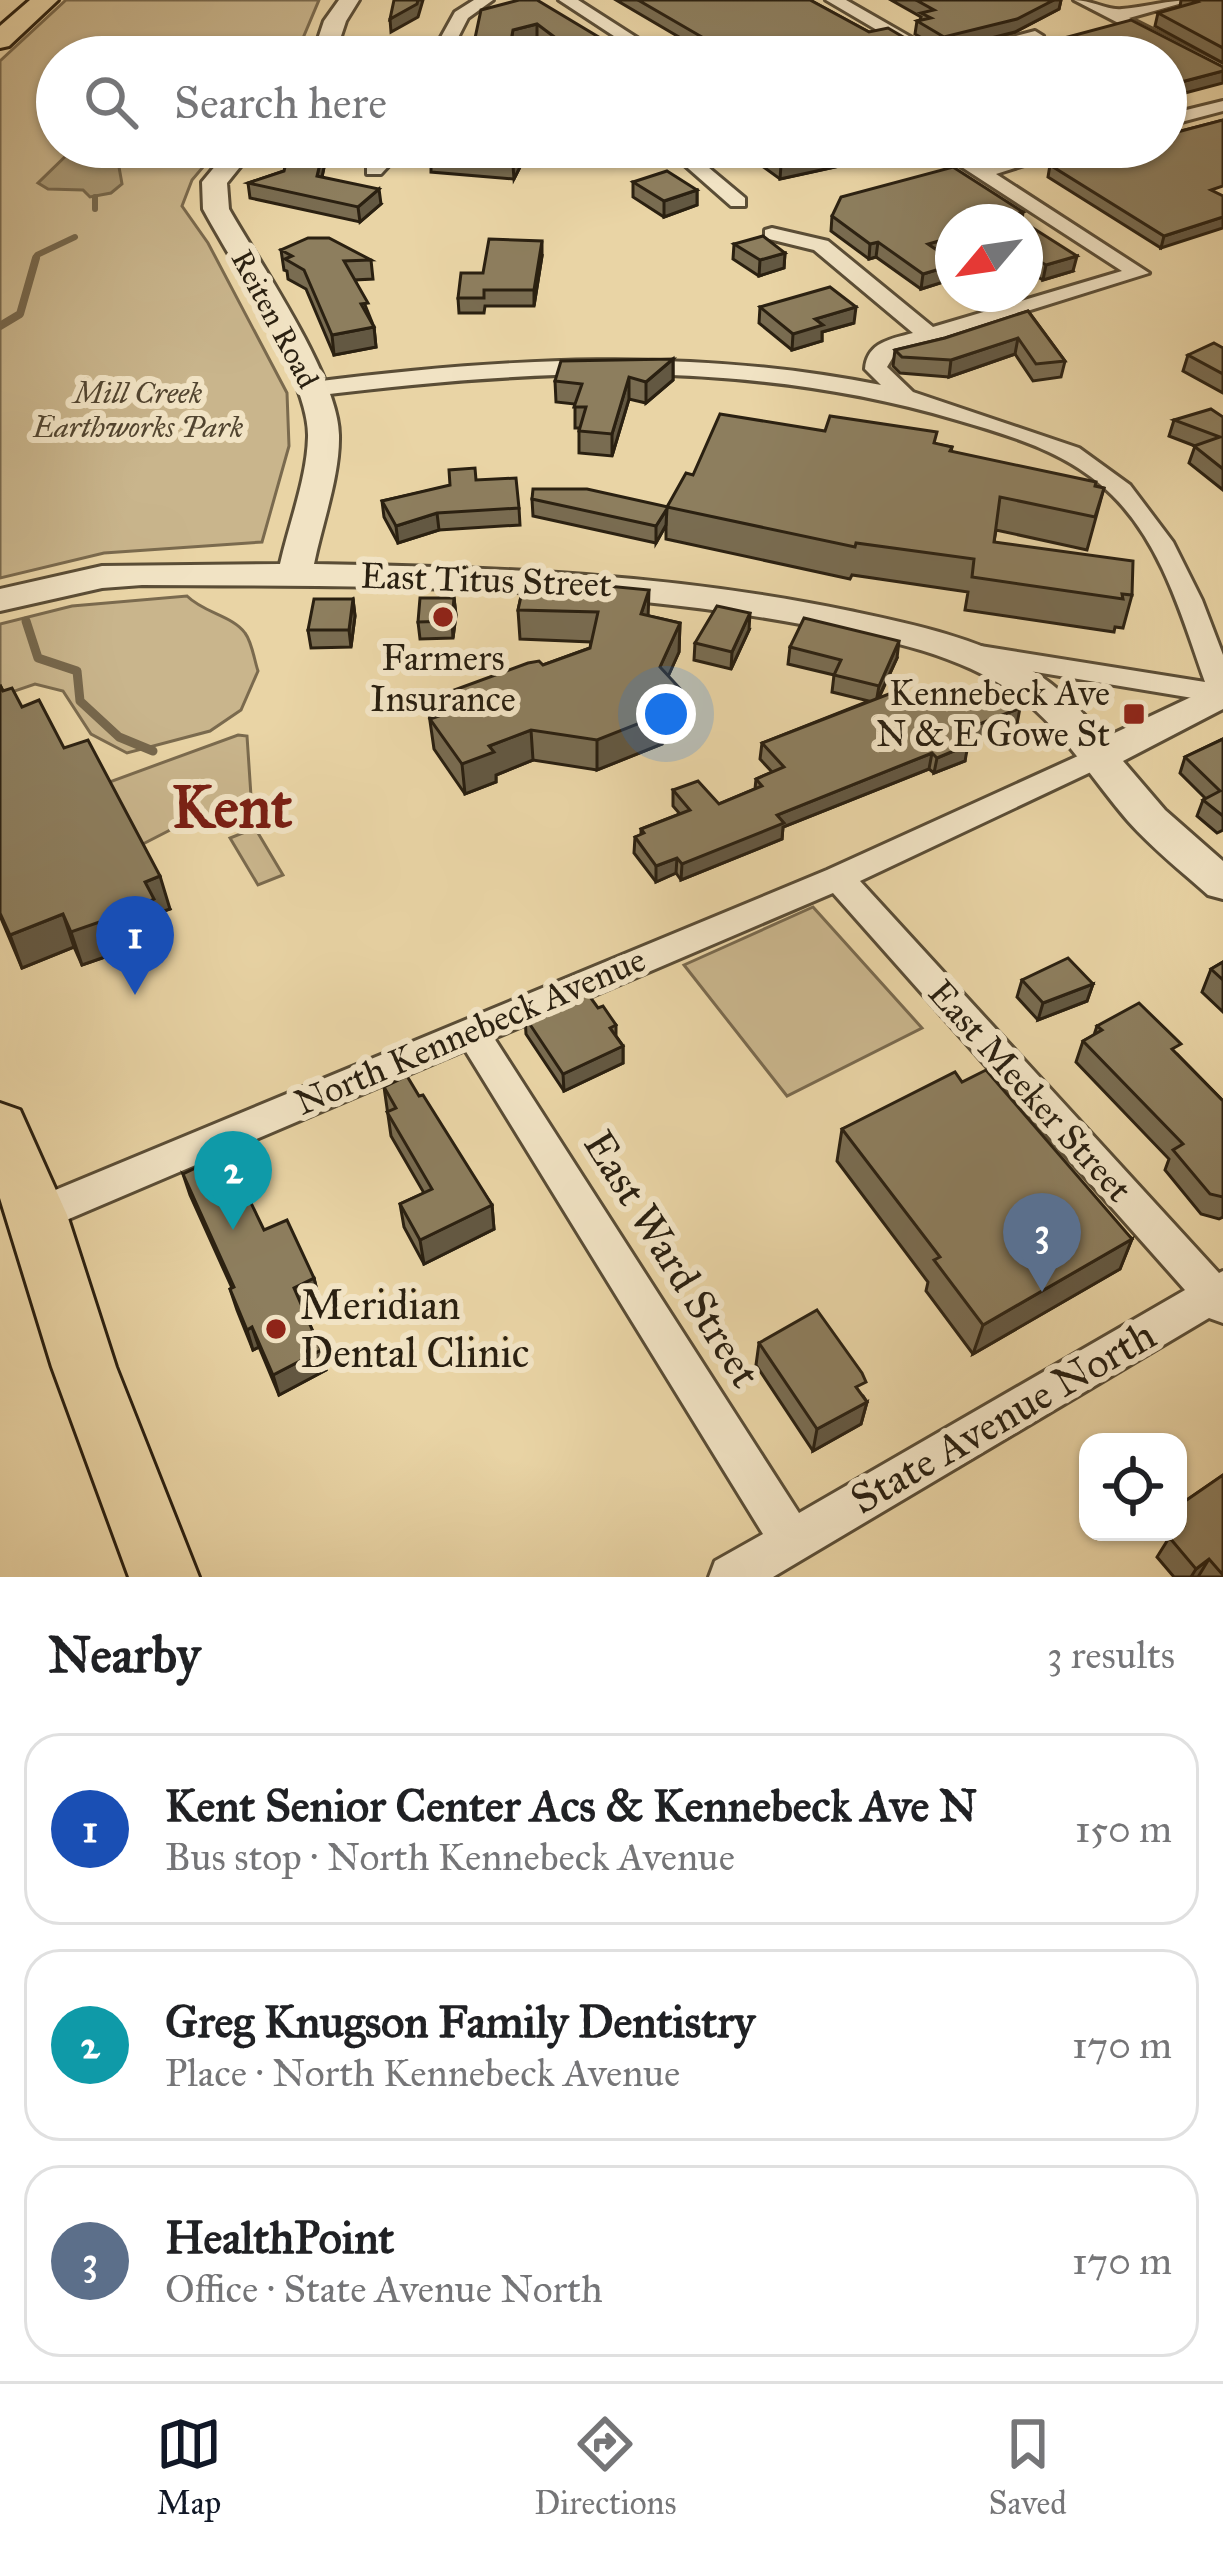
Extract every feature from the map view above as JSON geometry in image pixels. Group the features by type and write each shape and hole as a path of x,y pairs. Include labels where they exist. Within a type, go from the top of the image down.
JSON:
{"main road":[{"path":"0,24 28,0"},
{"path":"0,40 45,0"},
{"path":"0,1126 38,1215 84,1367 164,1577"}],"street":[{"path":"330,36 349,0"},
{"path":"450,36 461,14 485,0"},
{"path":"567,0 624,36"},
{"path":"834,0 898,36"},
{"path":"1082,0 1154,36"},
{"path":"1115,16 1185,0"},
{"path":"1187,53 1223,72"},
{"path":"1187,115 1223,106"},
{"name":"Reiten Road","path":"226,168 214,182 216,209 313,388 324,437 295,575"},
{"path":"698,168 737,202"},
{"path":"902,392 876,369 877,357 888,347 1139,273 974,168"},
{"path":"981,172 996,168"},
{"path":"772,234 820,245 928,334"},
{"path":"313,388 485,369 681,365 777,370 902,392 1042,441 1096,468 1130,501 1175,560 1223,694 1100,756"},
{"name":"East Titus Street","path":"0,600 102,577 592,581 667,588 802,612 967,652 1223,694"},
{"name":"East Titus Street","path":"967,652 1022,680 1060,710 1147,817 1223,884"},
{"name":"North Kennebeck Avenue","path":"38,1215 470,1029 838,878 1100,756"},
{"name":"East Meeker Street","path":"838,878 1220,1296"},
{"name":"East Ward Street","path":"470,1029 792,1541"},
{"name":"State Avenue North","path":"731,1577 1220,1296"}],"green space":[{"name":"Mill Creek Earthworks Park","path":"66,0 319,0 304,36 36,36 36,168 202,168 182,206 208,243 287,393 289,446 262,542 104,553 0,578 0,61"},
{"path":"187,596 240,627 258,671 241,710 210,731 127,753 91,734 63,691 35,684 0,696 0,624 72,606"},
{"path":"238,735 247,736 251,796 247,804 180,830 178,826 137,847 104,784"},
{"path":"255,828 283,875 258,885 230,838"},
{"path":"813,907 922,1028 787,1096 684,965"}],"shaded area":[{"path":"53,168 119,168 122,184 111,193 90,197 83,190 48,189 38,183"}],"building":[{"path":"394,0 418,0 390,19"},
{"path":"537,0 597,36 553,36 537,24 513,30 512,36 475,36 481,10"},
{"path":"638,0 810,0 869,32 888,28 902,36 700,36"},
{"path":"916,0 1054,0 1017,19 948,36 917,21 931,18 921,13 934,10"},
{"path":"1192,0 1223,0 1223,48 1158,13 1197,2"},
{"path":"1131,20 1162,36 1071,36"},
{"path":"1187,49 1223,67 1223,71 1187,80"},
{"path":"1223,120 1223,186 1211,190 1223,196 1223,217 1164,236 1055,168 1187,168 1187,129"},
{"path":"319,168 317,176 379,189 358,207 248,183 284,171"},
{"path":"949,168 1011,204 935,204 935,242 928,244 935,249 935,270 923,274 832,216 841,197"},
{"path":"667,171 697,190 664,201 633,182"},
{"path":"1043,234 1077,256 1046,265"},
{"path":"763,236 785,253 760,260 734,244"},
{"path":"308,238 329,238 371,260 344,261 368,303 361,304 374,327 332,335 304,270 285,259 292,256 281,250"},
{"path":"489,239 542,241 534,290 484,290 484,298 458,298 461,273 483,273"},
{"path":"830,287 856,307 815,319 823,325 793,334 760,307"},
{"path":"1029,312 1065,361 1036,364 1018,338 951,360 902,357 895,350"},
{"path":"1214,343 1223,348 1223,374 1188,355"},
{"path":"673,359 646,382 629,377 612,434 579,431 586,407 574,407 582,384 555,381 561,361"},
{"path":"1211,409 1223,417 1223,469 1194,446 1220,437 1174,420"},
{"path":"720,414 825,431 830,416 937,432 934,443 952,447 950,451 1096,482 1095,486 1104,488 1095,517 1000,497 994,542 1133,561 1132,595 1122,594 1123,599 972,577 974,559 856,543 855,547 667,507 686,473 693,475"},
{"path":"475,468 476,480 516,478 519,508 437,513 396,526 382,501 450,485 449,470"},
{"path":"533,489 587,489 668,507 656,526 532,499"},
{"path":"525,578 649,590 641,614 680,623 660,667 686,695 656,706 663,714 597,740 531,730 489,746 494,752 462,764 430,719 439,716 427,700 528,663 543,665 590,648 598,612 518,610"},
{"path":"420,598 454,598 452,621 418,622"},
{"path":"314,599 353,599 349,630 308,630"},
{"path":"717,606 750,613 732,652 695,643"},
{"path":"804,618 899,641 879,686 834,675 841,660 790,647"},
{"path":"992,681 1020,708 956,733 968,745 937,758 932,753 777,815 784,823 682,864 677,858 656,866 635,837 644,833 641,829 690,810 673,790 698,781 719,804 762,786 756,779 784,767 762,743 894,692 909,707"},
{"path":"0,685 3,691 12,688 22,707 39,700 64,748 88,740 160,876 145,882 154,899 71,932 63,914 10,935 0,913"},
{"path":"1223,739 1223,816 1203,800 1220,791 1185,757"},
{"path":"1068,958 1093,984 1043,1003 1022,980"},
{"path":"1223,962 1223,980 1211,969"},
{"path":"585,990 616,1025 610,1028 623,1046 563,1074 525,1017"},
{"path":"1139,1003 1181,1044 1172,1049 1223,1101 1223,1197 1210,1194 1173,1150 1183,1144 1083,1041 1102,1030 1097,1026"},
{"path":"986,1070 1132,1239 983,1325 934,1260 940,1257 842,1129 955,1072 962,1082"},
{"path":"407,1076 492,1205 420,1240 400,1204 432,1189 387,1112 396,1108 384,1087"},
{"path":"227,1153 264,1230 287,1220 314,1278 294,1288 321,1350 273,1375 252,1327 247,1330 230,1289 234,1287 183,1174"},
{"path":"817,1310 862,1373 866,1382 856,1387 867,1402 817,1429 759,1343"},
{"path":"1223,1475 1223,1575 1209,1559 1196,1569 1172,1541 1187,1541 1187,1500"}],"waterway":[{"path":"95,197 95,209"},
{"path":"36,258 75,237"},
{"path":"0,326 20,314 36,258"},
{"path":"26,621 38,658 77,671 80,701 119,737 153,751"}],"place":[{"name":"Farmers Insurance","path":"443,617"},
{"name":"Kennebeck Ave N & E Gowe St","path":"1134,714"},
{"name":"Kent Senior Center Acs & Kennebeck Ave N","path":"135,995"},
{"name":"Greg Knugson Family Dentistry","path":"233,1230"},
{"name":"HealthPoint","path":"1042,1292"},
{"name":"Meridian Dental Clinic","path":"276,1329"}],"district":[{"name":"Kent","path":"232,806"}]}
